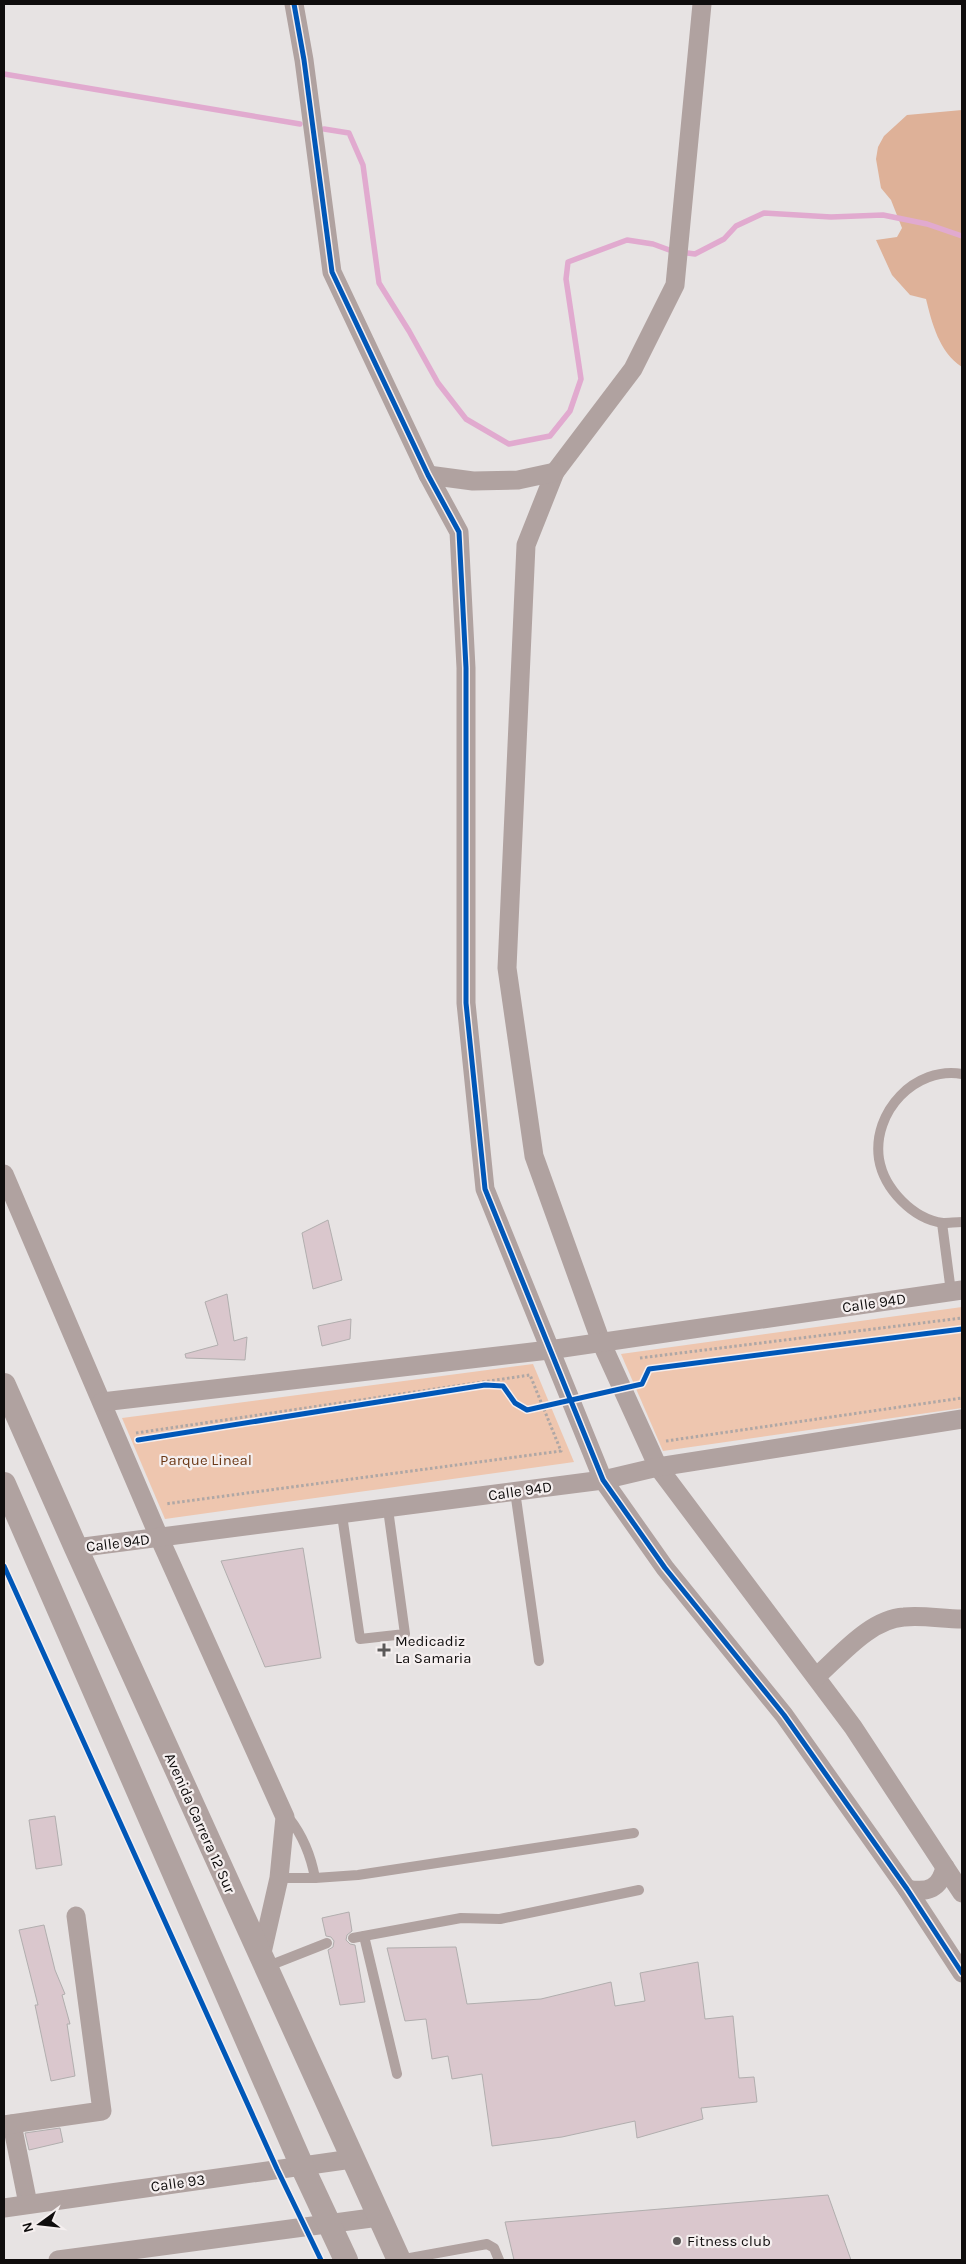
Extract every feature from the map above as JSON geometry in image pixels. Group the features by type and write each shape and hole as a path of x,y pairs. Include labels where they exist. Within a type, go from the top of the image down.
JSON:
{"street":[{"path":"294,4 304,60 332,272 428,475 459,532 466,668 466,1003 485,1189 603,1480 665,1568 784,1715 907,1890 962,1973"},
{"path":"702,4 675,285 633,369 555,472 526,545 507,968 534,1156 601,1342 658,1467 853,1727 962,1893"},
{"path":"428,475 473,481 518,480 555,472"},
{"path":"4,1174 159,1537 285,1817 279,1878 263,1962"},
{"name":"Calle 94D","path":"102,1402 549,1350 956,1291"},
{"name":"Avenida Carrera 12 Sur","path":"4,1385 399,2260"},
{"name":"Calle 94D","path":"76,1548 603,1480 658,1467 962,1419"},
{"path":"4,1484 302,2166 346,2260"},
{"path":"816,1677 866,1631 891,1619 911,1617 962,1619"},
{"path":"907,1890 920,1892 932,1888 942,1880 945,1867"},
{"path":"28,2204 8,2125 102,2111 76,1916"},
{"name":"Calle 93","path":"4,2208 352,2159"},
{"path":"58,2260 379,2217"}],"lane":[{"path":"962,1074 951,1072 920,1080 895,1099 881,1128 879,1159 890,1189 912,1211 942,1223 962,1222"},
{"path":"942,1223 956,1291"},
{"path":"515,1491 539,1662"},
{"path":"342,1515 360,1639 405,1634 388,1509"},
{"path":"285,1817 289,1818 300,1832 312,1862 315,1878"},
{"path":"279,1878 358,1875 634,1833"},
{"path":"353,1938 461,1918 500,1919 639,1890"},
{"path":"364,1936 397,2074"},
{"path":"263,1962 327,1943"},
{"path":"399,2260 487,2244 494,2248 499,2260"}],"path":[{"path":"638,1358 962,1318"},
{"path":"136,1433 530,1375 561,1451 165,1504"},
{"path":"206,1430 485,1385 503,1386"},
{"path":"664,1442 962,1398"},
{"path":"536,1409 570,1400"}],"green space":[{"path":"962,1307 962,1408 663,1451 621,1354"},
{"name":"Parque Lineal","path":"533,1364 574,1462 165,1519 122,1418"}],"shaded area":[{"path":"962,110 962,367 954,361 942,345 934,327 926,299 910,295 892,275 876,240 897,237 902,228 891,200 881,188 876,159 878,147 884,136 907,115"}],"building":[{"path":"328,1220 342,1280 313,1289 302,1233"},
{"path":"227,1294 234,1341 247,1337 245,1360 186,1358 185,1354 218,1345 205,1302"},
{"path":"351,1319 350,1339 322,1346 318,1326"},
{"path":"303,1548 321,1658 265,1667 221,1561"},
{"path":"55,1816 62,1865 36,1869 29,1820"},
{"path":"349,1912 352,1931 347,1935 346,1940 350,1944 355,1945 365,2002 340,2005 328,1950 333,1947 334,1941 331,1937 326,1936 322,1918"},
{"path":"44,1925 55,1970 65,1994 62,1995 70,2024 67,2024 75,2076 51,2081 35,2005 38,2005 19,1930"},
{"path":"456,1947 467,2004 541,1999 611,1982 615,2006 645,2001 640,1973 698,1962 705,2019 733,2016 739,2078 754,2077 757,2102 701,2108 703,2119 637,2138 635,2121 562,2137 492,2146 482,2074 452,2079 448,2056 432,2059 426,2019 405,2021 387,1948"},
{"path":"60,2128 63,2142 29,2150 25,2133"},
{"name":"Fitness club","path":"828,2195 851,2260 514,2260 505,2222"}],"waterway":[{"path":"4,74 300,124"},
{"path":"324,129 349,133 363,165 379,283 438,383 466,419 509,444 550,436 570,411 581,379 566,279 568,262 627,240 653,244 672,251 695,254 724,239 736,226 764,213 831,217 883,215 927,224 962,236"}],"cycle path":[{"path":"294,4 304,60 332,272 428,475 459,532 466,668 466,1003 485,1189 603,1480 665,1568 784,1715 907,1889 962,1973"},
{"path":"138,1440 485,1385 503,1386 515,1403 527,1410 642,1384 649,1369 962,1329"},
{"path":"4,1566 277,2169 321,2260"}],"place":[{"name":"Medicadiz La Samaria","path":"384,1650"},
{"name":"Fitness club","path":"677,2241"}]}
